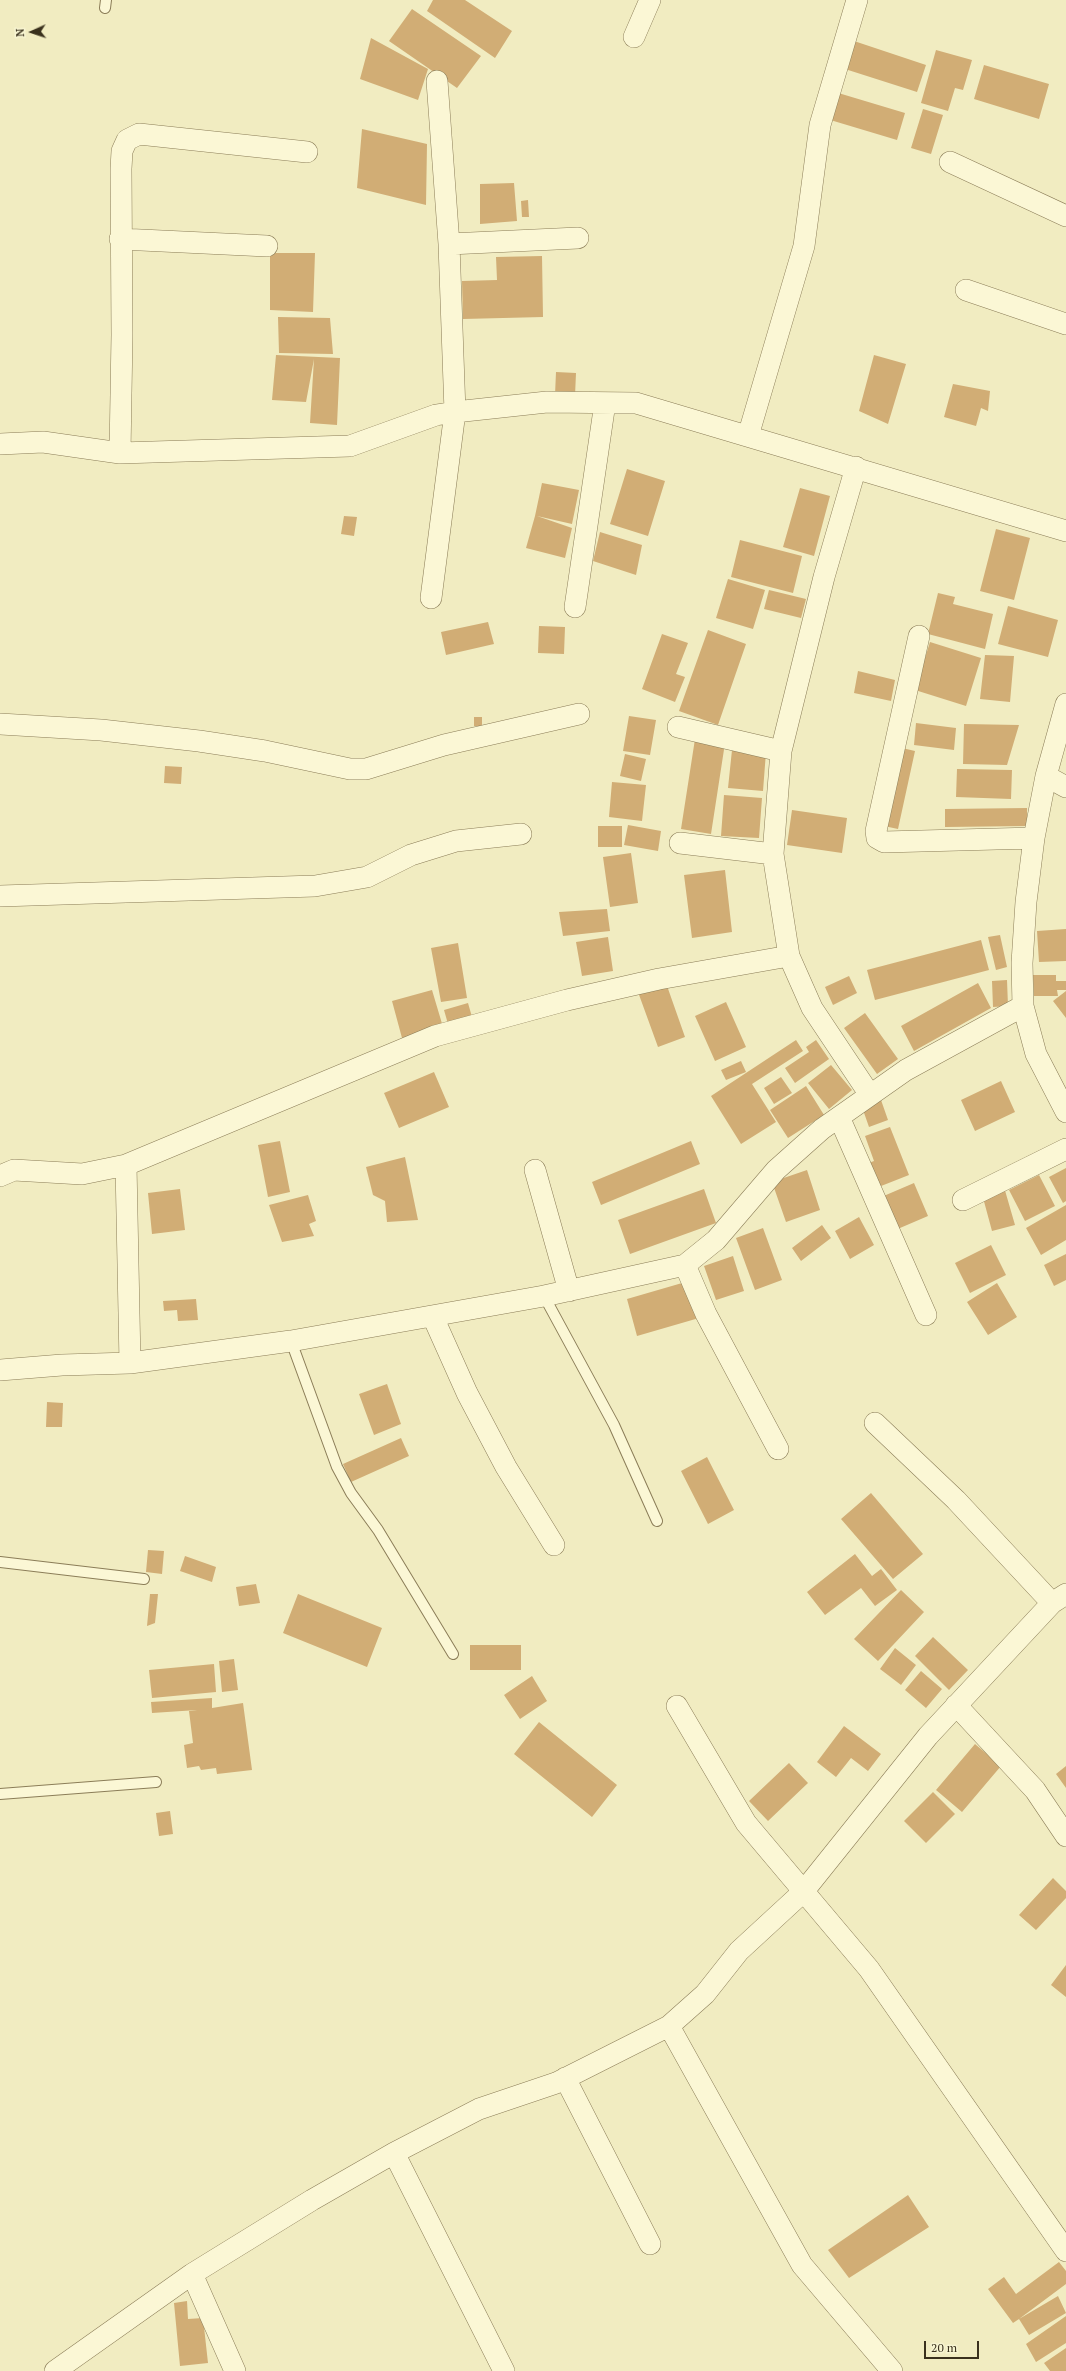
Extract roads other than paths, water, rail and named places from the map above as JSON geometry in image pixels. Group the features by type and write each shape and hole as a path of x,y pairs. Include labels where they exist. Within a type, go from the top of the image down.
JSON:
{"street":[{"path":"634,38 650,0"},
{"path":"748,436 804,246 820,125 857,0"},
{"path":"431,598 455,412 449,244 437,81"},
{"path":"120,453 122,335 120,239 122,151 127,140 139,134 307,152"},
{"path":"950,162 1066,216"},
{"path":"449,244 578,238"},
{"path":"120,239 267,246"},
{"path":"966,290 1066,324"},
{"path":"0,444 43,442 120,453 350,446 436,415 455,412 547,402 636,403 856,467 1066,531"},
{"path":"575,607 606,403"},
{"path":"856,467 824,577 781,751 773,854 789,956 812,1008 870,1095"},
{"path":"919,636 876,831 877,838 884,842 1034,838"},
{"path":"1066,704 1046,776 1034,838 1026,902 1022,963 1023,1006 1036,1054 1066,1112"},
{"path":"0,724 101,730 199,741 265,751 350,769 366,769 444,745 579,714"},
{"path":"678,727 781,751"},
{"path":"1046,776 1066,787"},
{"path":"0,896 315,886 367,876 410,855 456,841 521,834"},
{"path":"680,842 773,854"},
{"path":"0,1176 14,1170 82,1174 126,1165 435,1036 567,1000 659,979 789,956"},
{"path":"0,1370 62,1365 130,1363 290,1341 433,1317 544,1296 685,1265 716,1240 776,1170 839,1116 906,1070 1023,1006"},
{"path":"839,1116 926,1315"},
{"path":"963,1200 1066,1149"},
{"path":"126,1165 130,1363"},
{"path":"535,1170 569,1290"},
{"path":"685,1265 706,1314 778,1449"},
{"path":"433,1317 467,1393 506,1467 554,1545"},
{"path":"55,2371 192,2274 312,2200 394,2153 479,2109 565,2078 669,2026 706,1994 739,1951 803,1892 928,1736 1059,1599 876,1423"},
{"path":"956,1705 1035,1790 1066,1836"},
{"path":"676,1706 746,1823 869,1969 1066,2251"},
{"path":"669,2026 802,2265 892,2371"},
{"path":"565,2078 650,2244"},
{"path":"394,2153 504,2371"},
{"path":"192,2274 235,2371"}],"lane":[{"path":"544,1296 614,1425 657,1521"},
{"path":"290,1341 337,1467 351,1493 378,1530 453,1654"},
{"path":"0,1562 144,1578"},
{"path":"0,1794 156,1782"}]}
